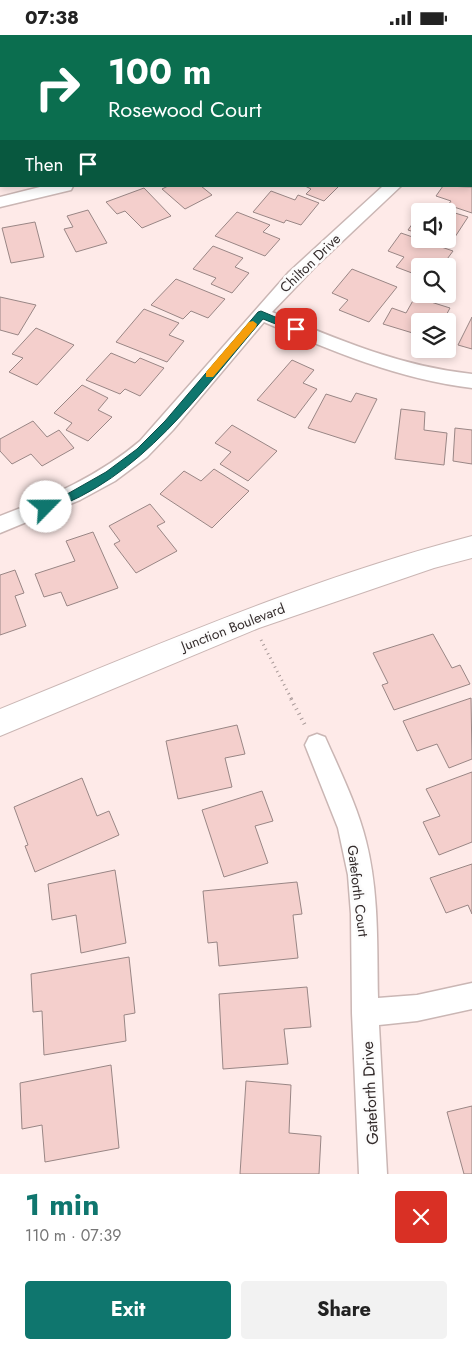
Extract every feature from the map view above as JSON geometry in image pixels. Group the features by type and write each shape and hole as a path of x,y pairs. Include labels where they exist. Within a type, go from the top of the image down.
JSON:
{"main road":[{"name":"Junction Boulevard","path":"0,723 251,619 434,557 472,547"}],"street":[{"path":"0,202 61,187"},
{"name":"Chilton Drive","path":"0,525 73,495 110,475 141,451 168,424 282,289 322,249 392,187"},
{"path":"261,314 366,358 408,372 447,379 472,381"},
{"name":"Gateforth Court","path":"317,745 342,805 357,855 365,936 366,1013"},
{"path":"366,1013 417,1008 472,996"},
{"name":"Gateforth Drive","path":"366,1013 373,1127 373,1174"}],"path":[{"path":"251,619 292,702 317,745"}],"building":[{"path":"166,187 202,187 212,195 185,209 162,189"},
{"path":"307,187 338,187 324,201 306,194 311,189"},
{"path":"442,187 472,187 472,213 456,208 456,203 450,203 451,201 436,196"},
{"path":"144,188 171,216 142,228 125,211 117,214 106,202"},
{"path":"271,191 295,200 298,195 319,203 301,225 286,220 284,223 253,212"},
{"path":"88,210 107,243 76,252 64,229 73,227 67,216"},
{"path":"237,212 270,225 263,232 280,239 265,256 215,236"},
{"path":"456,213 468,217 456,235"},
{"path":"35,222 44,257 11,263 2,228"},
{"path":"401,233 411,236 411,248 444,248 453,251 448,258 411,258 411,273 396,267 404,257 388,251"},
{"path":"213,246 243,258 235,267 249,273 232,293 211,284 216,278 193,269"},
{"path":"352,269 397,287 369,322 339,310 348,300 332,293"},
{"path":"176,279 225,299 208,318 191,311 183,319 151,305"},
{"path":"0,297 36,305 18,335 0,330"},
{"path":"412,303 434,303 450,308 447,313 411,313 411,332 383,324 392,308 406,313"},
{"path":"144,309 179,323 169,335 184,341 167,362 116,342"},
{"path":"472,317 472,349 458,345"},
{"path":"36,328 74,345 37,385 9,372 23,358 12,354"},
{"path":"111,353 135,363 140,358 164,368 140,396 125,389 120,394 86,380"},
{"path":"292,360 314,370 303,383 317,389 295,418 257,400"},
{"path":"82,385 108,398 98,410 112,417 88,441 66,430 72,423 54,413"},
{"path":"356,393 377,399 355,443 308,428 326,394 351,402"},
{"path":"401,409 425,412 424,430 447,433 444,465 395,459"},
{"path":"33,421 47,437 59,430 74,448 42,466 31,454 12,464 0,451 0,439"},
{"path":"232,425 277,451 248,481 220,464 231,452 215,443"},
{"path":"455,428 472,430 472,464 453,461"},
{"path":"214,469 249,491 212,528 160,494 184,471 201,481"},
{"path":"150,504 165,522 157,526 177,551 136,573 114,544 120,541 109,526"},
{"path":"93,532 118,588 67,606 61,592 44,597 35,574 75,561 66,541"},
{"path":"15,570 24,593 15,596 26,626 0,635 0,575"},
{"path":"433,634 452,668 460,665 470,684 394,710 382,685 388,683 373,653"},
{"path":"471,698 472,759 449,768 437,744 417,751 403,721"},
{"path":"237,725 245,754 225,758 232,787 178,799 166,741"},
{"path":"472,772 472,842 439,855 423,822 440,816 426,789"},
{"path":"82,778 97,816 109,811 119,835 35,872 25,846 28,845 14,807"},
{"path":"262,791 273,821 255,826 268,863 224,877 202,810"},
{"path":"472,864 472,914 468,905 446,913 430,878"},
{"path":"115,870 126,943 81,953 76,915 52,920 48,884"},
{"path":"297,882 302,914 293,915 298,958 219,966 217,942 208,943 203,891"},
{"path":"129,957 135,1013 124,1015 126,1041 44,1055 42,1011 33,1012 31,974"},
{"path":"307,987 311,1027 284,1029 288,1064 223,1069 219,994"},
{"path":"111,1065 119,1148 45,1162 42,1125 22,1129 20,1083"},
{"path":"246,1081 291,1085 289,1133 321,1136 319,1174 240,1174"},
{"path":"472,1106 472,1174 464,1174 447,1112"}],"slow traffic":[{"path":"210,375 253,324"}],"route":[{"path":"46,507 110,475 141,451 168,424 261,314 296,329"}]}
